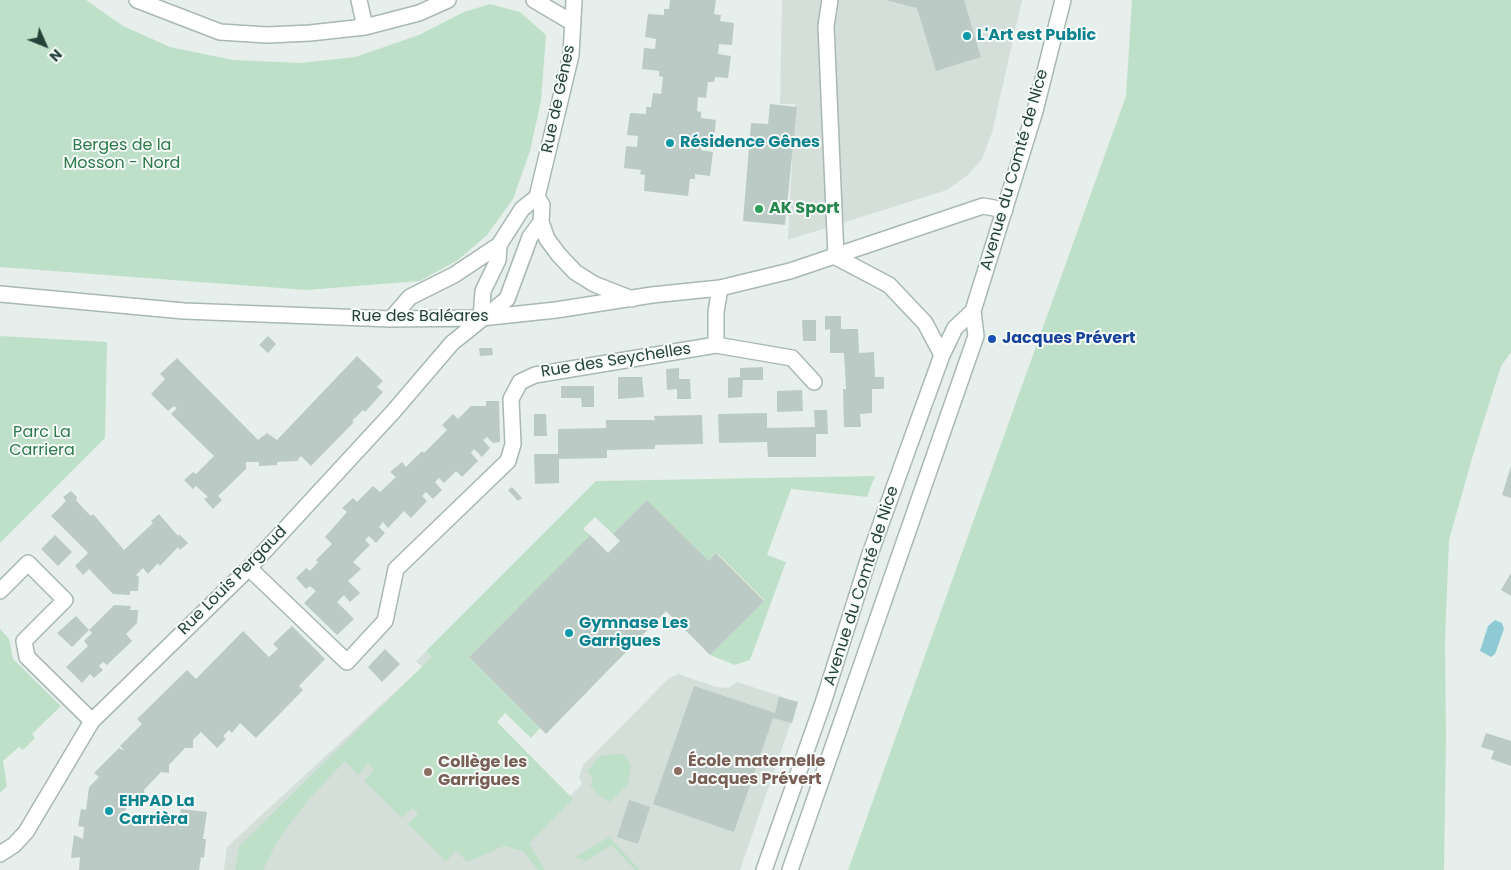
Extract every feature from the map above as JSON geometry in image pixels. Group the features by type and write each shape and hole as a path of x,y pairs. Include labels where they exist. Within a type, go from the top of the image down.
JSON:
{"street":[{"path":"137,0 220,32 268,35 365,27 418,13 448,0"},
{"path":"359,0 365,27"},
{"path":"534,0 573,23"},
{"name":"Rue de Gênes","path":"574,0 571,56 537,197 542,205 541,222 547,239 575,272 594,284 634,300"},
{"path":"830,0 826,26 836,257 889,285 925,322 942,355"},
{"name":"Avenue du Comté de Nice","path":"790,870 976,336 973,311 1034,111 1063,0"},
{"path":"391,319 410,298 454,275 498,245 522,210 537,197"},
{"name":"Rue des Baléares","path":"0,294 184,311 391,319 482,318 634,300 652,295 720,288 790,271 836,257 983,206 1005,210"},
{"path":"482,318 507,299 530,237 541,222"},
{"path":"482,318 483,291 498,260 498,245"},
{"path":"716,345 716,312 720,288"},
{"name":"Avenue du Comté de Nice","path":"764,870 823,703 870,554 942,355 955,328 973,311"},
{"name":"Rue Louis Pergaud","path":"0,854 14,845 26,832 92,721 249,568 393,412 452,343 482,318"},
{"name":"Rue des Seychelles","path":"249,568 347,662 386,621 396,569 508,461 513,444 511,399 520,382 535,375 716,345 792,358 814,382"},
{"path":"0,591 28,563 66,600 24,641 28,657 92,721"}],"shaded area":[{"path":"782,0 1022,0 992,133 982,159 968,175 947,190 788,240 795,104 780,104"},
{"name":"Collège les Garrigues","path":"426,651 570,796 582,784 579,777 583,765 669,678 679,674 716,687 728,688 737,682 798,702 740,870 224,870 227,847 422,667 416,661"}],"green space":[{"name":"Berges de la Mosson - Nord","path":"0,0 86,0 123,26 170,47 233,60 300,63 355,57 419,35 464,12 490,4 520,12 546,35 541,101 530,151 513,199 487,235 458,260 420,281 306,290 0,267"},
{"path":"1132,0 1511,0 1511,352 1501,366 1449,540 1445,641 1444,870 848,870 1126,96"},
{"name":"Parc La Carriera","path":"0,336 107,342 105,438 0,543"},
{"path":"875,476 867,497 791,489 767,555 786,562 750,660 735,665 710,655 764,600 717,553 709,561 647,500 613,534 595,517 583,529 590,535 469,657 540,728 531,738 505,713 497,722 573,799 529,844 545,870 538,870 523,851 504,846 468,862 456,851 446,861 408,824 418,814 413,808 402,818 364,781 374,770 368,764 358,775 345,761 309,799 278,840 263,870 235,870 239,846 432,657 426,651 596,481"},
{"path":"0,629 9,639 13,659 61,706 32,734 35,738 23,750 19,747 3,761 7,786 0,793"},
{"path":"623,754 631,765 628,784 610,802 598,795 590,785 593,778 587,771 600,756"},
{"path":"609,837 640,870 635,870 612,845 586,861 575,857"}],"water":[{"path":"1495,620 1502,623 1504,629 1495,654 1491,657 1480,651 1488,626"}],"building":[{"path":"670,0 716,0 714,14 721,15 720,21 734,23 732,45 719,44 718,54 731,56 728,78 715,77 714,82 708,82 706,98 698,97 697,111 701,112 701,118 716,120 714,139 702,138 701,150 713,152 710,176 695,174 695,179 690,179 688,196 644,191 645,175 640,174 641,170 624,168 626,146 637,147 638,136 627,135 630,113 646,114 646,107 651,107 653,93 661,94 663,77 659,76 659,71 642,69 644,48 655,49 656,39 645,37 648,14 664,15 664,9 669,9"},
{"path":"886,0 964,0 981,57 936,71 917,8"},
{"path":"770,104 797,107 785,225 743,221 751,123 768,124"},
{"path":"825,316 841,316 841,329 858,329 859,353 874,352 875,377 884,377 884,389 872,389 872,413 860,414 861,427 844,427 843,389 846,389 844,353 830,353 830,329 825,330"},
{"path":"802,320 816,320 816,341 803,341"},
{"path":"268,336 276,344 268,353 259,345"},
{"path":"479,348 492,348 493,355 480,356"},
{"path":"357,356 383,381 377,387 383,392 365,412 363,410 352,421 354,422 311,466 301,456 297,461 277,462 277,465 259,466 259,462 246,462 246,469 218,496 222,500 213,509 204,499 208,497 196,486 193,489 184,480 193,472 196,474 214,456 171,414 177,408 174,406 168,411 151,394 165,379 160,374 177,358 258,440 267,433 277,440"},
{"path":"763,367 763,380 743,380 742,397 728,398 728,378 740,377 740,368"},
{"path":"679,368 679,379 690,379 691,399 677,399 677,389 667,390 666,369"},
{"path":"618,377 642,377 644,397 618,399"},
{"path":"561,386 594,386 594,407 582,407 581,398 561,398"},
{"path":"802,390 803,411 777,412 777,391"},
{"path":"486,401 499,401 500,442 493,443 487,437 483,440 490,448 482,457 474,449 471,453 478,461 462,477 456,471 444,483 439,478 435,482 442,490 433,499 426,492 422,496 427,501 411,518 404,511 388,528 383,522 379,527 385,533 376,543 369,536 365,540 370,545 353,562 361,569 348,581 360,593 350,602 344,595 337,602 354,619 337,635 304,603 316,591 310,586 306,589 296,578 306,568 310,571 318,562 316,560 332,544 325,537 347,512 342,508 353,498 357,502 373,486 380,492 396,477 390,472 402,462 406,467 422,451 424,453 447,430 442,425 453,414 458,419 471,406 486,406"},
{"path":"814,410 827,410 828,434 816,434 816,457 768,457 767,442 719,443 718,414 767,413 767,428 815,427"},
{"path":"534,414 546,414 547,436 534,436"},
{"path":"702,415 703,444 655,445 655,449 607,450 607,458 559,459 559,483 535,484 534,454 558,454 558,429 606,428 606,420 655,420 654,416"},
{"path":"1511,466 1511,498 1502,495"},
{"path":"512,487 522,498 518,501 508,490"},
{"path":"71,491 77,497 76,500 82,507 91,516 93,514 124,550 153,523 151,521 159,514 178,536 179,534 188,543 180,550 178,547 160,566 158,563 148,574 143,568 136,575 139,577 138,591 130,591 130,595 113,594 89,569 83,575 75,566 88,553 51,516 66,501 63,497"},
{"name":"Gymnase Les Garrigues","path":"647,500 709,561 716,553 764,601 710,655 666,611 546,734 469,657 590,535 608,553 620,541 613,534"},
{"path":"55,535 72,552 58,566 41,549"},
{"path":"1511,573 1511,596 1501,590"},
{"path":"114,605 131,606 130,610 138,610 137,623 126,634 132,641 107,665 103,662 99,666 103,670 94,678 90,674 82,683 66,667 88,646 84,641 92,633 89,630"},
{"path":"76,616 89,630 72,647 57,633"},
{"path":"292,626 325,659 299,686 303,690 256,738 240,723 232,733 229,730 223,736 226,739 217,748 201,732 193,740 193,748 185,748 169,765 169,773 161,772 144,790 145,796 138,796 126,808 125,813 179,821 181,809 207,812 203,839 206,839 204,858 201,857 199,870 79,870 80,857 71,858 74,835 83,839 84,827 78,826 81,809 86,810 89,787 99,777 94,773 119,748 125,751 120,746 142,724 137,719 187,670 196,679 243,631 269,657 278,649 273,644"},
{"path":"385,649 400,664 382,682 368,667"},
{"path":"694,686 775,713 779,697 798,702 792,723 773,718 734,832 653,804"},
{"path":"1486,733 1511,741 1511,766 1491,759 1494,751 1481,747"},
{"path":"629,800 650,807 638,844 617,837"}],"place":[{"name":"L'Art est Public","path":"967,36"},
{"name":"Résidence Gênes","path":"670,143"},
{"name":"AK Sport","path":"759,209"},
{"name":"Jacques Prévert","path":"992,339"},
{"name":"Gymnase Les Garrigues","path":"569,633"},
{"name":"École maternelle Jacques Prévert","path":"678,771"},
{"name":"Collège les Garrigues","path":"428,772"},
{"name":"EHPAD La Carrièra","path":"109,811"}]}
